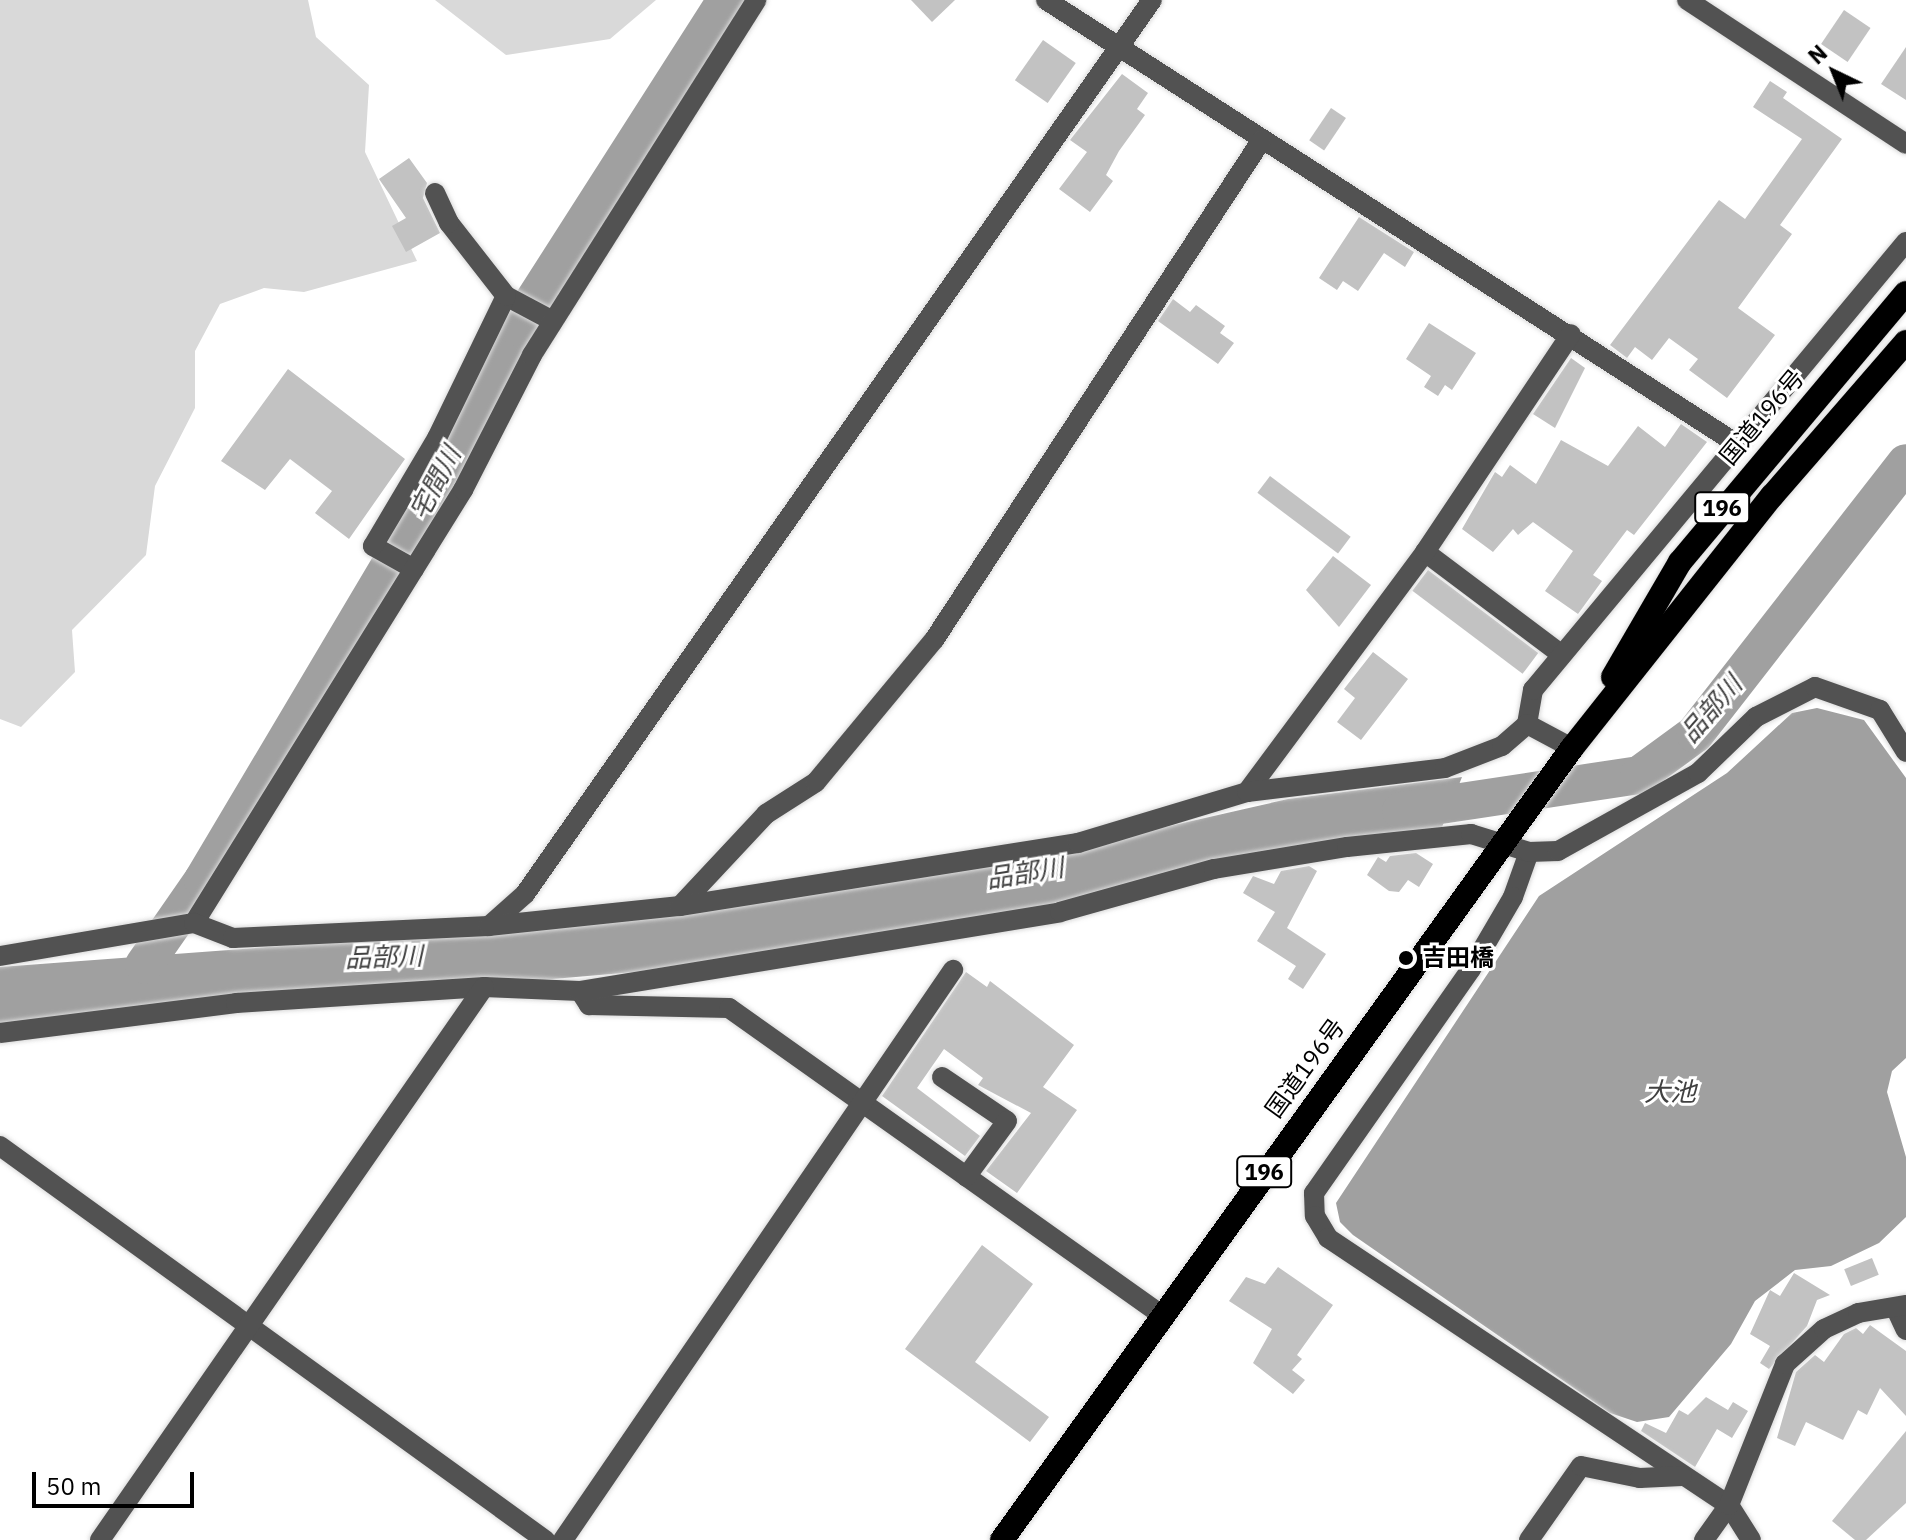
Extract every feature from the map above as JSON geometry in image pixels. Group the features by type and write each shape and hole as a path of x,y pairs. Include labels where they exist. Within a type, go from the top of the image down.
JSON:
{"highway":[{"name":"国道196号","path":"1567,755 1680,562 1906,293"},
{"name":"国道196号","path":"1002,1540 1160,1314 1567,755 1772,496 1906,342"}],"street":[{"path":"194,924 414,569 552,320 756,0"},
{"path":"1046,0 1261,141 1571,334 1734,442"},
{"path":"489,926 525,894 1152,0"},
{"path":"1687,0 1906,144"},
{"path":"680,906 766,814 816,782 934,640 1261,141"},
{"path":"435,193 449,223 506,296 552,320"},
{"path":"0,956 194,924 233,938 489,926 680,906 1078,843 1247,792 1445,768 1502,746 1527,724 1533,690 1734,442 1906,242"},
{"path":"414,569 373,546 437,438 506,296"},
{"path":"1247,792 1425,552 1571,334"},
{"path":"1425,552 1562,655"},
{"path":"0,1033 236,1003 484,987 580,991 1060,912 1214,869 1347,847 1471,834 1505,841 1529,852 1558,851 1698,773 1756,717 1815,687 1880,710 1906,752"},
{"path":"1527,724 1567,755"},
{"path":"1529,852 1513,897 1471,969 1314,1193 1315,1216 1328,1238 1729,1505 1751,1540"},
{"path":"563,1540 953,970"},
{"path":"100,1540 484,987"},
{"path":"580,991 589,1005 729,1008 1160,1314"},
{"path":"942,1077 1007,1121 966,1177"},
{"path":"0,1146 545,1540"},
{"path":"1704,1540 1729,1505 1785,1364 1824,1329 1858,1313 1901,1307 1906,1330"},
{"path":"1529,1540 1581,1466 1640,1478 1682,1476"}],"shaded area":[{"path":"0,0 308,0 316,37 369,85 365,152 417,261 304,292 264,288 220,304 195,351 195,408 155,486 146,555 72,630 75,672 21,727 0,719"},
{"path":"435,0 656,0 610,39 506,55"}],"water":[{"name":"大池","path":"1817,708 1864,720 1906,778 1906,1058 1892,1071 1887,1092 1906,1157 1906,1217 1879,1243 1831,1266 1795,1270 1755,1301 1731,1344 1669,1417 1637,1422 1610,1413 1353,1235 1340,1222 1336,1203 1539,896 1727,773 1792,713"},
{"path":"1462,777 1442,827 1046,907 635,972 0,1026 0,967 376,939 1152,830 1288,799"}],"building":[{"path":"911,0 955,0 932,22"},
{"path":"1844,10 1871,28 1848,62 1821,44"},
{"path":"1043,40 1076,63 1048,103 1015,80"},
{"path":"1906,47 1906,100 1881,84"},
{"path":"1122,74 1148,93 1137,109 1145,115 1119,151 1106,175 1113,181 1090,212 1059,189 1087,152 1070,140"},
{"path":"1770,81 1787,92 1783,98 1842,139 1780,225 1792,234 1738,308 1775,335 1727,398 1689,370 1698,359 1669,338 1652,360 1635,347 1627,358 1610,345 1719,200 1745,219 1802,139 1753,107"},
{"path":"1331,108 1346,118 1324,150 1309,140"},
{"path":"409,158 427,183 423,198 440,233 406,252 392,226 406,218 379,179"},
{"path":"1359,217 1414,252 1405,267 1384,253 1358,291 1343,281 1337,290 1319,278"},
{"path":"1173,299 1190,312 1196,305 1225,326 1220,333 1234,343 1218,364 1158,321"},
{"path":"1429,323 1476,353 1452,390 1445,385 1438,396 1424,387 1431,376 1406,359"},
{"path":"1571,358 1585,368 1555,428 1533,414"},
{"path":"288,369 405,459 349,539 315,513 332,491 290,459 265,490 221,461"},
{"path":"1681,424 1707,442 1634,535 1627,530 1593,575 1602,581 1578,614 1545,591 1573,551 1533,522 1518,535 1513,529 1493,552 1462,529 1495,472 1502,477 1510,465 1536,484 1561,440 1608,466 1638,426 1665,447"},
{"path":"1270,476 1351,537 1338,554 1257,493"},
{"path":"1333,556 1371,585 1339,627 1306,590"},
{"path":"1428,570 1538,653 1523,674 1412,591"},
{"path":"1373,652 1408,679 1361,740 1337,722 1355,698 1344,689"},
{"path":"1416,853 1433,864 1419,887 1408,880 1399,892 1389,891 1367,875 1378,857 1386,862 1390,856"},
{"path":"1309,866 1317,871 1287,928 1326,954 1303,989 1288,979 1296,966 1257,941 1275,912 1243,893 1253,876 1274,884 1281,871"},
{"path":"966,972 987,987 990,981 1074,1045 1043,1087 1077,1110 1017,1193 986,1171 1031,1113 978,1085 983,1078 944,1049 917,1088 980,1136 965,1156 882,1096"},
{"path":"982,1245 1033,1284 975,1362 1049,1417 1030,1442 905,1349"},
{"path":"1872,1258 1879,1275 1851,1286 1844,1269"},
{"path":"1278,1267 1333,1305 1297,1355 1302,1359 1292,1370 1305,1380 1293,1394 1253,1363 1272,1329 1229,1301 1246,1277 1265,1284"},
{"path":"1794,1273 1830,1295 1817,1300 1807,1326 1769,1369 1760,1363 1770,1346 1750,1334 1770,1290 1780,1296"},
{"path":"1870,1325 1906,1351 1906,1416 1880,1388 1867,1415 1858,1410 1843,1440 1806,1422 1795,1446 1777,1438 1796,1372 1815,1355 1824,1362 1844,1334 1856,1328 1863,1334"},
{"path":"1706,1397 1728,1410 1733,1402 1748,1411 1732,1438 1717,1429 1695,1467 1641,1431 1645,1423 1666,1433 1679,1410 1688,1415"},
{"path":"1906,1431 1906,1503 1866,1540 1855,1540 1832,1521"}],"waterway":[{"name":"宅間川","path":"144,965 203,880 423,509 517,327 726,0"},
{"name":"品部川","path":"1401,811 1639,775 1695,734 1906,463"}],"place":[{"name":"吉田橋","path":"1406,958"}]}
